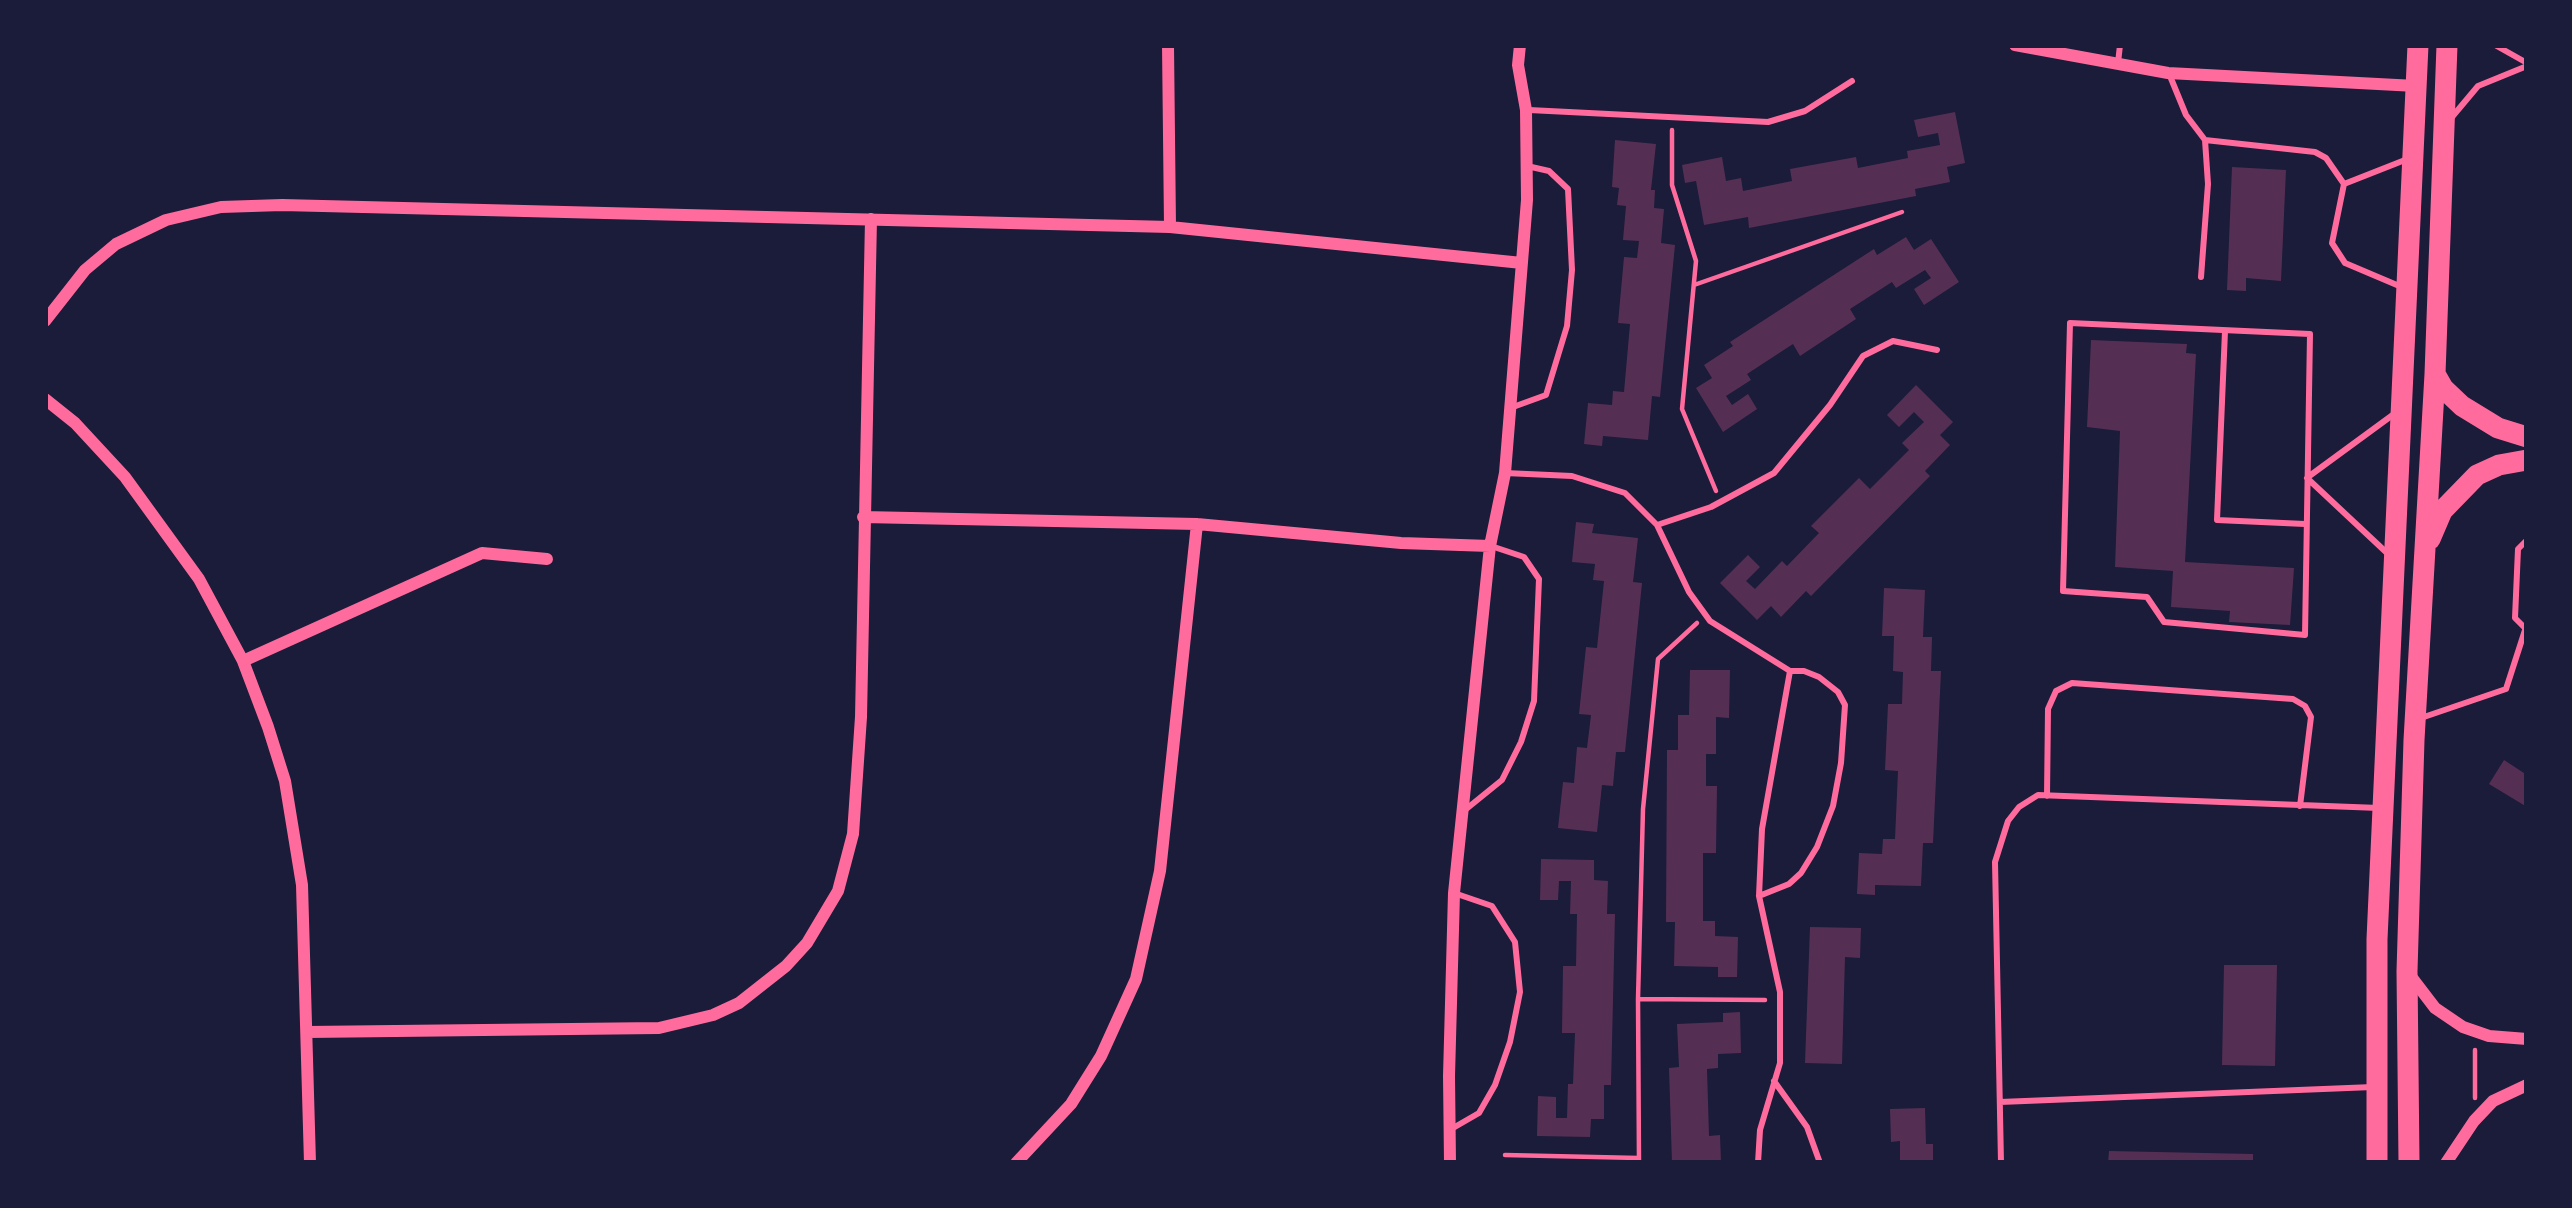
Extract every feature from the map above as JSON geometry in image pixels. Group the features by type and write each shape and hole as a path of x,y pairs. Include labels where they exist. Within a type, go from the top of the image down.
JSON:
{"highway":[{"path":"2377,1163 2377,939 2418,45"},
{"path":"2409,1163 2407,970 2415,721 2447,45"},
{"path":"2435,374 2462,406 2498,428 2527,436"},
{"path":"2422,562 2436,523 2452,497 2487,469 2527,460"}],"street":[{"path":"1168,45 1169,227"},
{"path":"1450,1163 1454,893 1490,546 1504,473 1527,200 1520,45"},
{"path":"2015,45 2168,73 2416,86"},
{"path":"45,321 85,270 116,244 166,220 221,208 282,205 1169,227 1522,263"},
{"path":"308,1032 659,1028 713,1015 739,1003 807,943 838,891 853,834 861,717 871,219"},
{"path":"45,399 112,463 199,579 243,661 285,781 302,885 310,1163"},
{"path":"863,518 1197,524 1401,543 1490,546"},
{"path":"1016,1163 1071,1104 1101,1056 1136,979 1160,871 1197,524"},
{"path":"243,661 482,553 548,559"},
{"path":"2407,970 2435,1008 2463,1028 2527,1039"},
{"path":"2446,1163 2492,1101 2527,1085"}],"lane":[{"path":"2118,63 2120,45"},
{"path":"2495,45 2527,64"},
{"path":"2443,130 2478,86 2527,64"},
{"path":"2168,73 2186,115 2205,140 2208,184 2201,278"},
{"path":"1526,110 1768,122 1804,110 1852,81"},
{"path":"2205,140 2315,152 2326,158 2344,184 2332,243 2345,263 2408,290"},
{"path":"2344,184 2414,157"},
{"path":"1510,409 1546,395 1567,326 1572,269 1568,189 1549,171 1527,166"},
{"path":"2071,323 2309,334 2306,478 2305,635 2164,622 2147,597 2063,592 2071,323"},
{"path":"2224,331 2217,520 2307,524"},
{"path":"1658,525 1720,502 1774,473 1863,356 1893,341 1937,350"},
{"path":"2306,478 2402,408"},
{"path":"1504,473 1572,476 1625,493 1658,525 1689,592 1710,621 1790,671 1804,671 1838,692 1845,704 1833,806 1801,873 1789,884 1760,896"},
{"path":"2306,478 2395,560"},
{"path":"2415,721 2506,689 2526,626 2515,618 2518,549 2527,540"},
{"path":"1463,812 1502,780 1534,701 1539,579 1524,557 1490,546"},
{"path":"1758,1163 1760,1130 1780,1063 1780,1000 1760,896 1762,829 1790,671"},
{"path":"2047,796 2048,709 2056,691 2072,683 2293,699 2311,717 2300,806"},
{"path":"2001,1163 1995,862 2008,821 2019,807 2047,796 2383,808"},
{"path":"1450,1130 1479,1113 1495,1085 1520,992 1514,942 1492,906 1454,893"},
{"path":"1774,1081 1807,1127 1820,1163"},
{"path":"2000,1102 2377,1087"}],"path":[{"path":"1672,117 1672,185 1696,261 1682,409 1720,502"},
{"path":"1694,285 1902,212"},
{"path":"1505,1155 1639,1161 1643,809 1658,659 1706,615"},
{"path":"1638,999 1780,1000"},
{"path":"2475,1044 2475,1098"}],"building":[{"path":"1955,112 1965,163 1947,167 1950,182 1915,189 1916,196 1749,228 1748,217 1704,225 1696,181 1685,183 1682,165 1722,157 1726,181 1741,178 1743,191 1792,181 1790,169 1856,157 1858,168 1908,158 1907,151 1940,145 1938,133 1918,137 1914,120"},
{"path":"1615,140 1656,144 1654,208 1664,209 1661,243 1675,245 1660,397 1652,396 1648,440 1603,436 1602,446 1584,444 1588,403 1612,405 1613,391 1624,392 1630,324 1618,323 1624,257 1637,258 1639,241 1623,240 1626,206 1617,205 1619,188 1612,187"},
{"path":"2232,167 2286,170 2281,281 2246,278 2246,291 2227,290"},
{"path":"1906,237 1914,250 1931,239 1959,282 1924,305 1914,289 1931,278 1925,270 1896,288 1892,282 1850,309 1856,319 1800,356 1793,344 1747,374 1751,380 1726,396 1732,405 1748,394 1757,409 1723,432 1696,388 1712,378 1704,365 1733,346 1730,342 1874,249 1877,255"},
{"path":"2091,340 2187,344 2186,353 2196,354 2185,562 2294,568 2290,625 2229,622 2230,611 2171,607 2173,571 2115,567 2120,431 2087,427"},
{"path":"1916,385 1953,422 1940,435 1950,445 1925,471 1930,476 1811,596 1806,591 1781,617 1771,606 1757,620 1720,583 1748,555 1760,567 1746,581 1755,589 1782,561 1787,566 1819,533 1811,526 1859,478 1870,489 1909,450 1902,443 1924,422 1914,412 1899,427 1887,415"},
{"path":"1576,522 1594,524 1592,533 1638,538 1633,582 1642,583 1625,752 1616,752 1613,786 1602,785 1597,832 1558,828 1563,782 1574,783 1577,747 1587,748 1591,715 1579,714 1586,647 1597,648 1604,581 1593,580 1595,564 1572,562"},
{"path":"1884,588 1925,590 1923,637 1932,637 1931,671 1941,671 1933,843 1923,843 1921,886 1875,885 1875,895 1857,894 1859,853 1882,854 1883,839 1895,839 1898,771 1885,770 1888,704 1902,704 1903,672 1893,671 1894,636 1882,636"},
{"path":"1690,670 1730,670 1729,718 1716,717 1716,754 1706,754 1706,786 1717,786 1716,853 1703,853 1703,921 1715,921 1715,936 1738,937 1737,977 1718,977 1718,967 1674,966 1675,922 1666,922 1667,750 1678,750 1678,715 1689,715"},
{"path":"2504,760 2527,775 2527,807 2489,784"},
{"path":"1541,859 1594,860 1594,880 1608,881 1607,914 1615,914 1611,1085 1604,1085 1604,1119 1591,1119 1590,1137 1537,1136 1538,1096 1556,1097 1556,1118 1567,1118 1575,1033 1562,1033 1563,966 1576,966 1577,914 1570,914 1571,881 1559,881 1558,900 1540,900"},
{"path":"1810,927 1861,928 1860,958 1845,957 1842,1064 1805,1063"},
{"path":"2224,965 2277,965 2275,1066 2222,1065"},
{"path":"1740,1012 1741,1053 1718,1054 1718,1068 1707,1069 1709,1136 1720,1135 1721,1163 1672,1163 1669,1068 1679,1067 1677,1024 1723,1022 1723,1013"},
{"path":"1925,1108 1926,1144 1933,1144 1933,1163 1900,1163 1900,1141 1891,1142 1890,1109"},
{"path":"2109,1151 2253,1154 2253,1163 2108,1163"}]}
